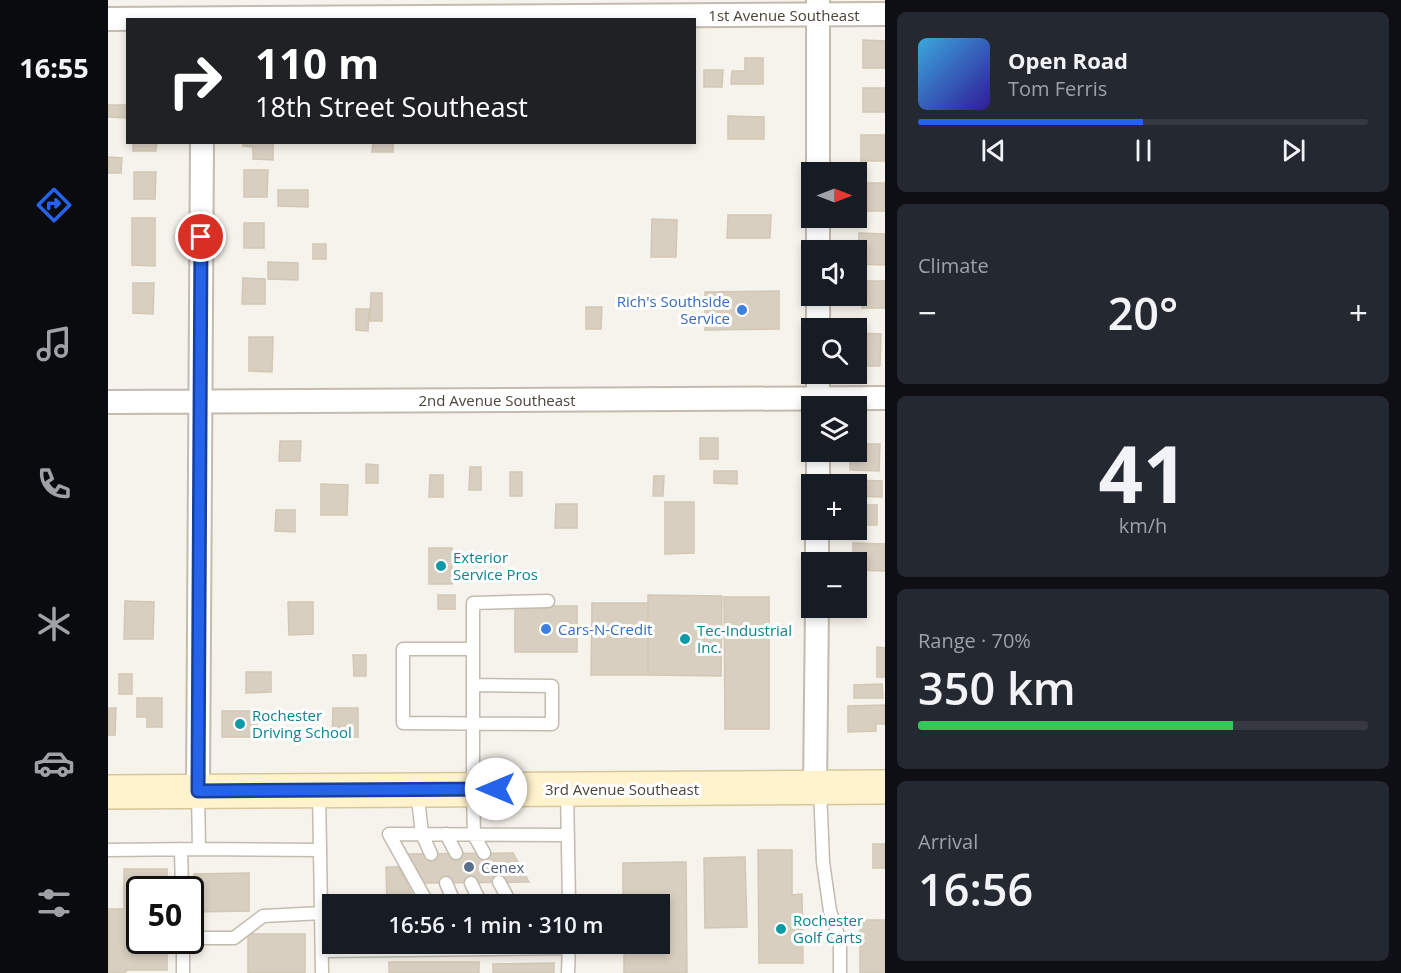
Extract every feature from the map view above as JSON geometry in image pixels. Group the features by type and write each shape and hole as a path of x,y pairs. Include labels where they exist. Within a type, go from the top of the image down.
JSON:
{"main road":[{"name":"3rd Avenue Southeast","path":"108,792 885,788"}],"street":[{"path":"204,0 204,18"},
{"path":"818,7 818,162"},
{"name":"1st Avenue Southeast","path":"255,18 818,7 885,14"},
{"name":"1st Avenue Southeast","path":"108,19 126,19"},
{"path":"198,791 202,144"},
{"name":"2nd Avenue Southeast","path":"867,399 885,398"},
{"name":"2nd Avenue Southeast","path":"108,402 801,403"},
{"path":"817,618 818,788"}],"lane":[{"path":"484,853 474,835 472,789 473,603 548,601"},
{"path":"472,649 403,649 403,723 552,724 552,686 472,685"},
{"path":"818,788 823,862 830,912 840,941 840,973"},
{"path":"417,789 422,834 431,854"},
{"path":"567,789 569,894"},
{"path":"204,938 234,938 262,916 322,913 319,790"},
{"path":"198,791 199,849"},
{"path":"422,894 389,834 568,835"},
{"path":"446,834 456,853"},
{"path":"181,849 182,876"},
{"path":"108,850 320,850"},
{"path":"499,882 506,894"},
{"path":"446,883 451,894"},
{"path":"471,883 476,894"},
{"path":"183,954 183,973"},
{"path":"322,954 322,973"},
{"path":"568,973 569,954"}],"building":[{"path":"863,40 885,41 885,68 863,68"},
{"path":"745,58 763,58 763,84 731,84 732,71 745,71"},
{"path":"704,70 723,70 722,87 704,87"},
{"path":"863,88 885,88 885,112 863,112"},
{"path":"108,105 126,105 126,118 108,117"},
{"path":"728,116 764,117 764,139 728,139"},
{"path":"861,135 885,135 885,161 861,161"},
{"path":"133,144 157,144 156,151 133,151"},
{"path":"243,144 273,144 273,160 253,159 253,147 243,146"},
{"path":"373,144 393,144 393,152 372,152"},
{"path":"108,157 122,158 121,173 108,173"},
{"path":"244,170 268,170 267,197 244,197"},
{"path":"134,172 156,172 155,199 134,199"},
{"path":"867,183 885,183 885,211 867,211"},
{"path":"278,190 308,190 308,207 278,206"},
{"path":"728,215 771,215 770,238 727,238"},
{"path":"132,218 155,218 155,266 132,265"},
{"path":"652,219 677,220 676,257 651,257"},
{"path":"244,223 264,223 264,248 244,248"},
{"path":"859,233 885,234 885,265 867,264 867,240 859,240"},
{"path":"313,244 326,244 326,259 313,259"},
{"path":"268,262 298,263 298,280 268,279"},
{"path":"243,278 265,279 265,304 242,304"},
{"path":"867,281 885,281 885,308 862,308 862,306 867,306"},
{"path":"133,283 154,283 153,314 133,313"},
{"name":"Rich's Southside Service","path":"779,291 779,329 705,330 705,292"},
{"path":"371,293 382,293 382,321 370,321"},
{"path":"586,307 602,307 601,329 586,329"},
{"path":"356,309 369,309 368,331 356,330"},
{"path":"867,333 881,334 880,366 867,366"},
{"path":"249,337 273,337 272,372 249,371"},
{"path":"700,438 718,438 718,459 700,459"},
{"path":"280,441 301,441 300,461 279,461"},
{"path":"867,444 880,444 879,471 850,470 850,462 867,462"},
{"path":"366,464 378,465 378,483 366,483"},
{"path":"470,467 481,467 481,490 469,490"},
{"path":"714,471 737,471 737,484 714,483"},
{"path":"510,472 522,472 522,496 510,496"},
{"path":"430,475 443,475 443,497 429,497"},
{"path":"654,476 664,476 663,496 653,496"},
{"path":"867,480 882,481 882,497 867,496"},
{"path":"321,484 348,485 347,515 321,515"},
{"path":"665,502 694,502 694,553 665,554"},
{"path":"556,504 577,504 577,528 555,528"},
{"path":"867,505 877,505 877,525 867,525"},
{"path":"276,510 295,510 295,532 275,531"},
{"path":"853,543 885,544 885,571 867,570 867,552 853,552"},
{"name":"Exterior Service Pros","path":"429,548 452,548 452,584 429,584"},
{"path":"438,595 455,595 455,609 438,609"},
{"name":"Tec-Industrial Inc.","path":"648,595 722,596 721,676 648,675"},
{"path":"724,597 769,597 769,729 725,729"},
{"path":"125,601 154,602 153,639 124,639"},
{"path":"288,602 313,602 313,634 289,635"},
{"path":"592,603 648,603 648,675 591,675"},
{"name":"Cars-N-Credit","path":"515,606 577,606 577,652 515,652"},
{"path":"877,647 885,648 885,677 877,677"},
{"path":"353,655 366,655 366,676 354,676"},
{"path":"246,672 271,672 271,692 246,693"},
{"path":"119,674 132,674 132,694 119,694"},
{"path":"882,684 883,698 854,698 854,685"},
{"path":"137,698 162,698 162,727 147,727 147,717 137,717"},
{"path":"885,705 885,724 876,724 876,731 848,732 848,706"},
{"path":"108,708 116,708 115,735 108,735"},
{"path":"333,708 358,708 358,737 332,737"},
{"name":"Rochester Driving School","path":"222,711 257,711 257,737 222,737"},
{"path":"873,844 885,844 885,868 873,868"},
{"name":"Rochester Golf Carts","path":"758,850 792,850 792,895 802,894 803,963 759,963"},
{"path":"513,853 529,882 422,883 406,854"},
{"path":"745,857 747,927 705,928 704,858"},
{"path":"686,862 687,973 624,973 624,954 670,954 670,894 623,894 623,863"},
{"path":"386,867 399,867 412,894 387,894"},
{"path":"124,869 167,869 167,876 126,876 126,954 167,954 167,970 126,970 126,973 108,973 108,909 124,909"},
{"path":"249,873 249,911 204,912 204,876 194,876 194,874"},
{"path":"860,920 885,920 885,973 860,973"},
{"path":"248,934 305,934 305,973 248,973"},
{"path":"389,962 479,962 479,973 389,973"},
{"path":"554,963 554,973 493,973 493,964"}],"place":[{"name":"Rich's Southside Service","path":"742,310"},
{"name":"Exterior Service Pros","path":"441,566"},
{"name":"Cars-N-Credit","path":"546,629"},
{"name":"Tec-Industrial Inc.","path":"685,639"},
{"name":"Rochester Driving School","path":"240,724"},
{"name":"Cenex","path":"469,867"},
{"name":"Rochester Golf Carts","path":"781,929"}],"route":[{"path":"201,237 198,791 496,789"}]}
